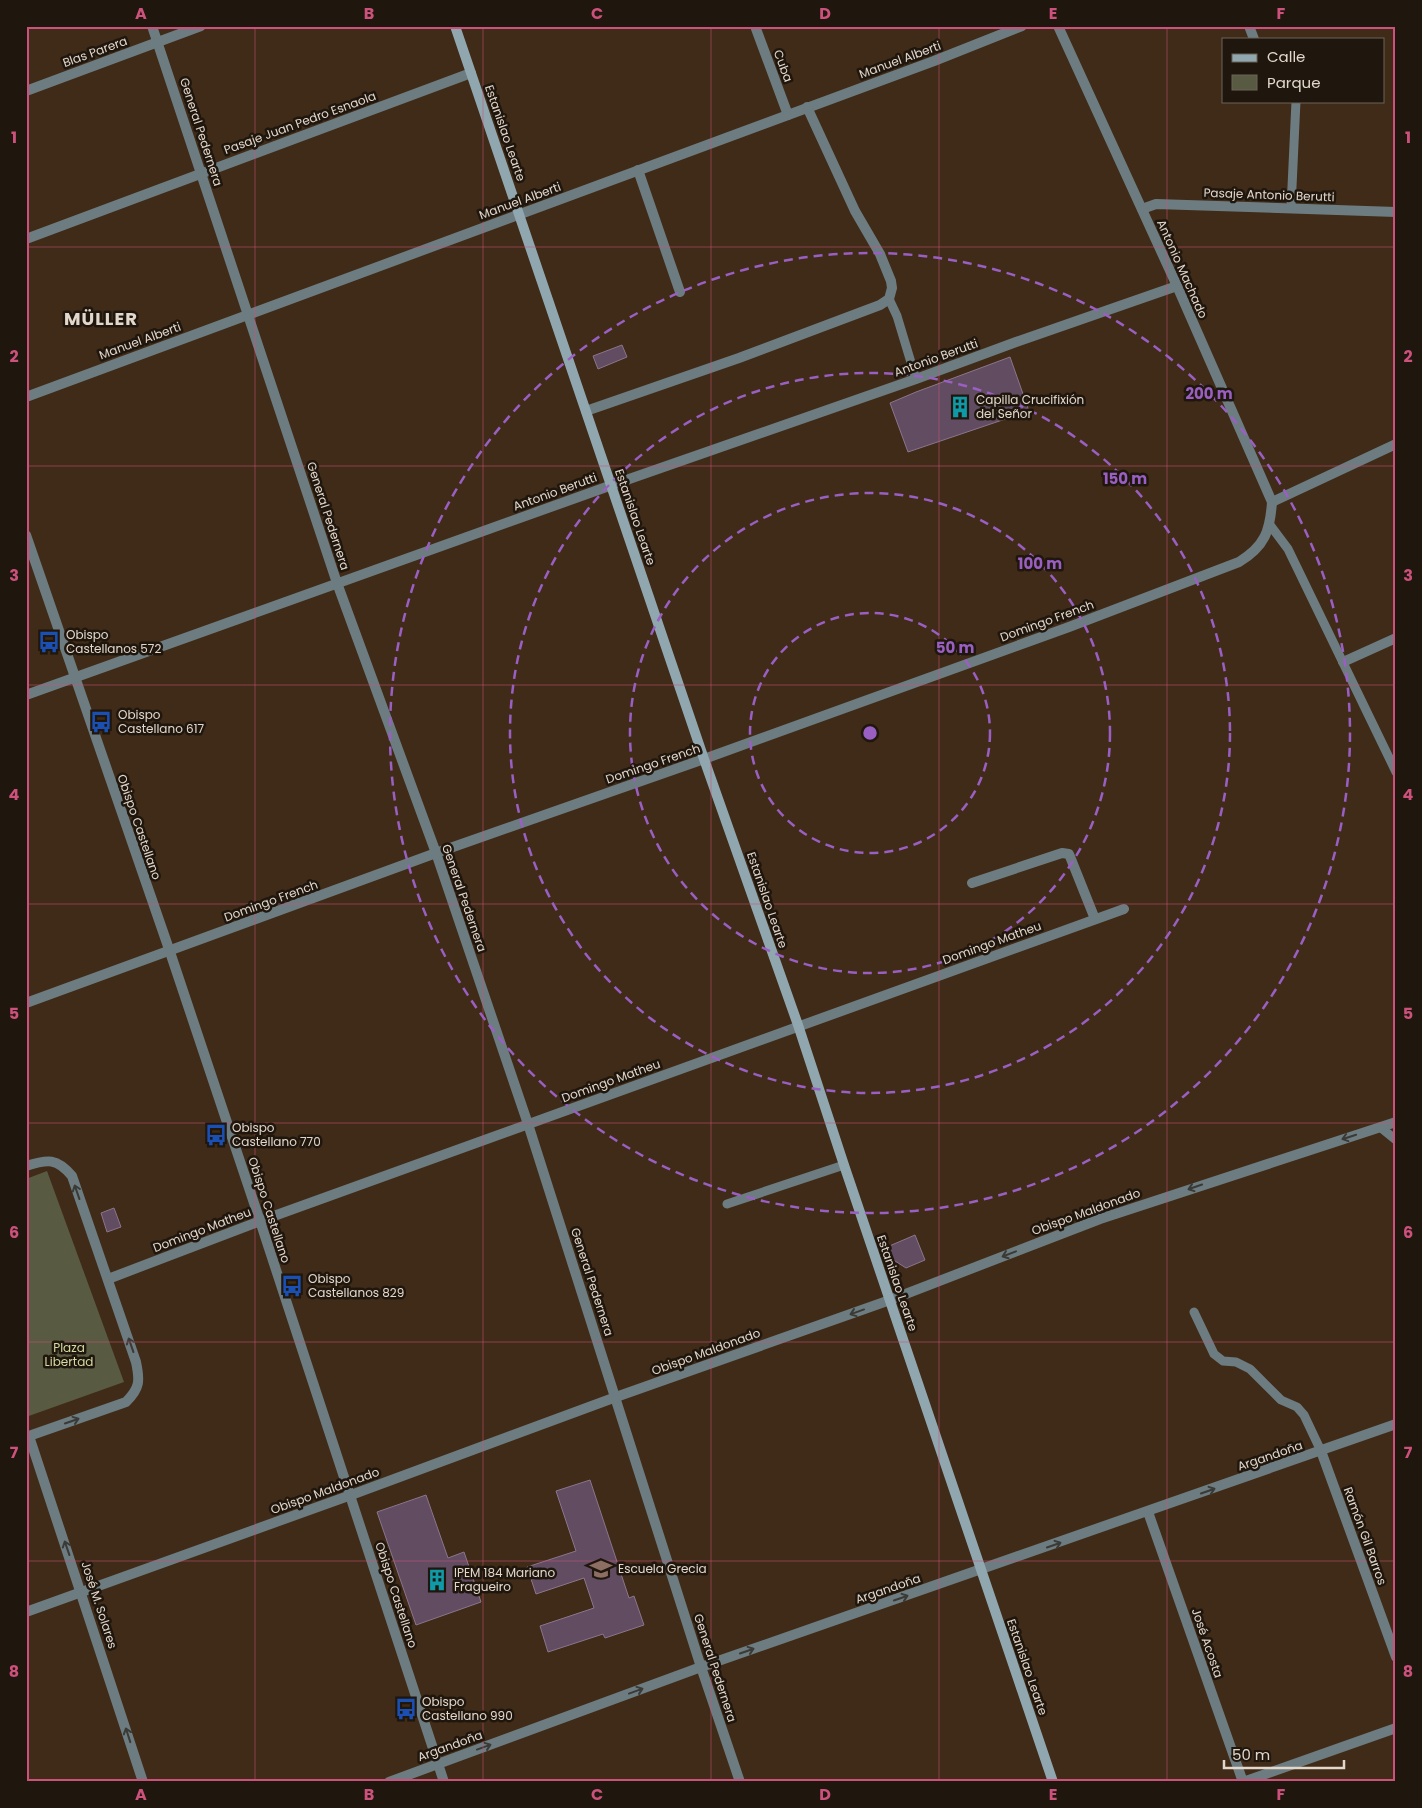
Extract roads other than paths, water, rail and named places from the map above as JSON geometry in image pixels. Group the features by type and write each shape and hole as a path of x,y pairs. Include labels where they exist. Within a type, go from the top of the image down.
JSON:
{"street":[{"name":"General Pedernera","path":"152,26 337,583 436,853 528,1124 701,1667 740,1782"},
{"name":"Blas Parera","path":"26,91 201,26"},
{"name":"Estanislao Learte","path":"455,26 704,759 798,1026 1053,1782"},
{"name":"Cuba","path":"755,26 788,115"},
{"name":"Manuel Alberti","path":"26,397 788,115 1022,26"},
{"name":"Antonio Machado","path":"1058,26 1177,286 1272,502 1270,525"},
{"path":"1249,26 1254,38"},
{"name":"Pasaje Juan Pedro Esnaola","path":"26,239 471,73"},
{"path":"586,411 739,358 880,305 889,299 892,288 891,280 880,254 855,211 807,107"},
{"path":"638,170 680,292"},
{"name":"Pasaje Antonio Berutti","path":"1142,209 1156,204 1396,212"},
{"name":"Antonio Berutti","path":"26,695 612,485 1177,286"},
{"path":"1272,502 1396,444"},
{"name":"Domingo French","path":"26,1003 170,952 436,853 704,759 1069,627 1239,562 1251,555 1258,547 1270,525"},
{"name":"Obispo Castellano","path":"27,542 170,952 444,1782"},
{"path":"1343,662 1396,638"},
{"path":"972,883 1062,853 1069,854 1095,919"},
{"name":"Domingo Matheu","path":"108,1279 260,1221 1124,909"},
{"name":"Obispo Maldonado","path":"26,1612 351,1496 616,1397 890,1300 1100,1219 1396,1122"},
{"path":"26,1166 49,1161 63,1166 72,1176 136,1362 139,1378 136,1393 126,1402 28,1437"},
{"name":"Argandoña","path":"389,1782 701,1667 1396,1424"},
{"name":"José M. Solares","path":"28,1437 82,1592 143,1782"},
{"name":"Ramón Gil Barros","path":"1322,1451 1396,1657"},
{"name":"José Acosta","path":"1148,1512 1243,1782"},
{"path":"1243,1782 1396,1728"}],"lane":[{"path":"1291,208 1296,102"},
{"path":"889,299 897,316 916,379"},
{"path":"1270,525 1288,549 1396,772"},
{"path":"1380,1127 1396,1140"},
{"path":"727,1204 844,1165"},
{"path":"1194,1312 1214,1354 1223,1361 1236,1362 1250,1369 1281,1400 1297,1408 1304,1415 1322,1451"}],"place":[{"name":"Capilla Crucifixión del Señor","path":"960,407"},
{"name":"Obispo Castellanos 572","path":"49,642"},
{"name":"Obispo Castellano 617","path":"101,722"},
{"name":"Obispo Castellano 770","path":"216,1135"},
{"name":"Obispo Castellanos 829","path":"292,1286"},
{"name":"Escuela Grecia","path":"601,1569"},
{"name":"IPEM 184 Mariano Fragueiro","path":"437,1580"},
{"name":"Obispo Castellano 990","path":"406,1709"}],"district":[{"name":"MÜLLER","path":"101,319"}],"park label":[{"name":"Plaza Libertad","path":"69,1355"}]}
